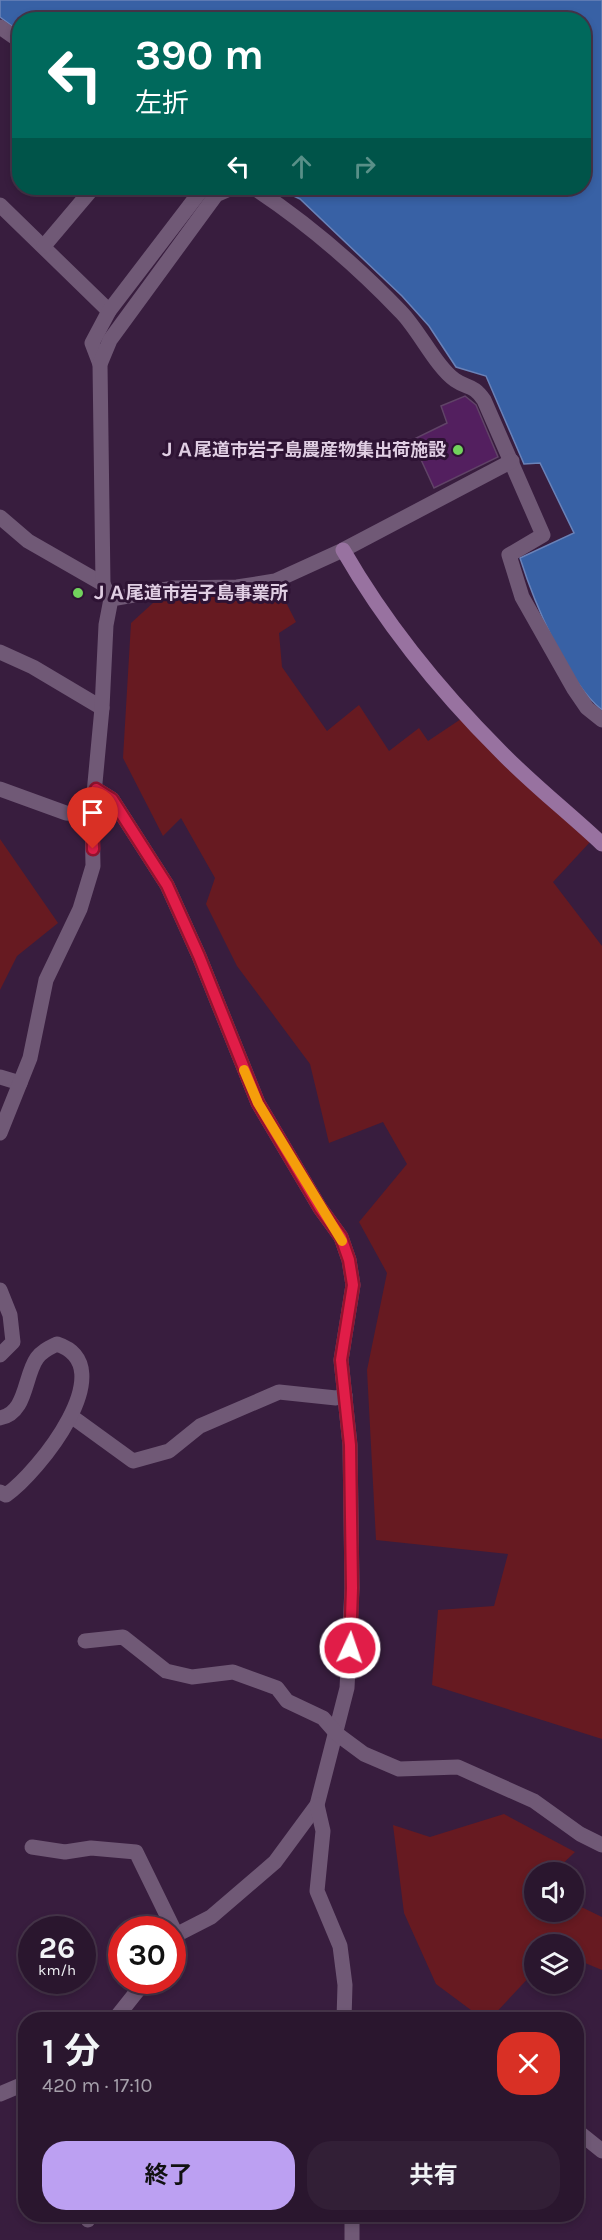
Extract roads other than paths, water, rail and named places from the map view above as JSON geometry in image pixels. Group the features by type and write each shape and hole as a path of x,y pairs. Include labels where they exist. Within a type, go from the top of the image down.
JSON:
{"street":[{"path":"44,246 87,195"},
{"path":"0,1133 30,1058 46,980 80,909 93,866 92,814 96,789 106,626 111,598 103,584 100,364 92,343 109,311 203,195"},
{"path":"100,364 110,340 204,195"},
{"path":"264,195 317,233 376,287 403,313 454,380 475,387 484,400 543,535 509,555 522,597 574,689 587,708 602,720"},
{"path":"0,205 109,311"},
{"path":"111,598 174,588 255,586 292,575 512,461"},
{"path":"0,517 28,541 103,584"},
{"path":"343,550 376,602 452,700 501,753 602,844"},
{"path":"0,652 33,667 102,708"},
{"path":"0,789 66,813 92,814"},
{"path":"96,789 112,799 167,885 199,956 258,1103 320,1208 341,1237 349,1260 353,1285 341,1360 350,1445 352,1588 348,1688 337,1734 317,1805 275,1862 211,1917 186,1929"},
{"path":"0,1077 20,1083"},
{"path":"0,1290 10,1315 13,1342 0,1355"},
{"path":"0,1418 18,1407 36,1359 45,1350 57,1344 68,1348 79,1358 83,1375 71,1416 59,1436 15,1488 6,1495 0,1492"},
{"path":"71,1416 133,1461 169,1451 200,1426 279,1392 336,1398 345,1395"},
{"path":"85,1641 123,1637 166,1671 192,1677 233,1672 277,1688 287,1701 323,1718 337,1734 364,1754 399,1769 458,1767 534,1801 580,1834 602,1845"},
{"path":"317,1805 323,1831 317,1891 340,1946 345,1985 344,2012"},
{"path":"32,1847 65,1852 92,1848 136,1852 165,1916"},
{"path":"121,2012 135,1994"},
{"path":"0,2094 18,2086"},
{"path":"584,2136 602,2151"},
{"path":"352,2222 352,2240"}],"water":[{"path":"0,0 602,0 602,710 576,681 564,661 543,618 520,558 574,533 540,463 524,464 486,376 456,367 429,326 402,296 300,199 292,195 591,195 591,12 12,12 12,26 0,17"}],"place":[{"name":"ＪＡ尾道市岩子島農産物集出荷施設","path":"458,450"},
{"name":"ＪＡ尾道市岩子島事業所","path":"78,593"}]}
